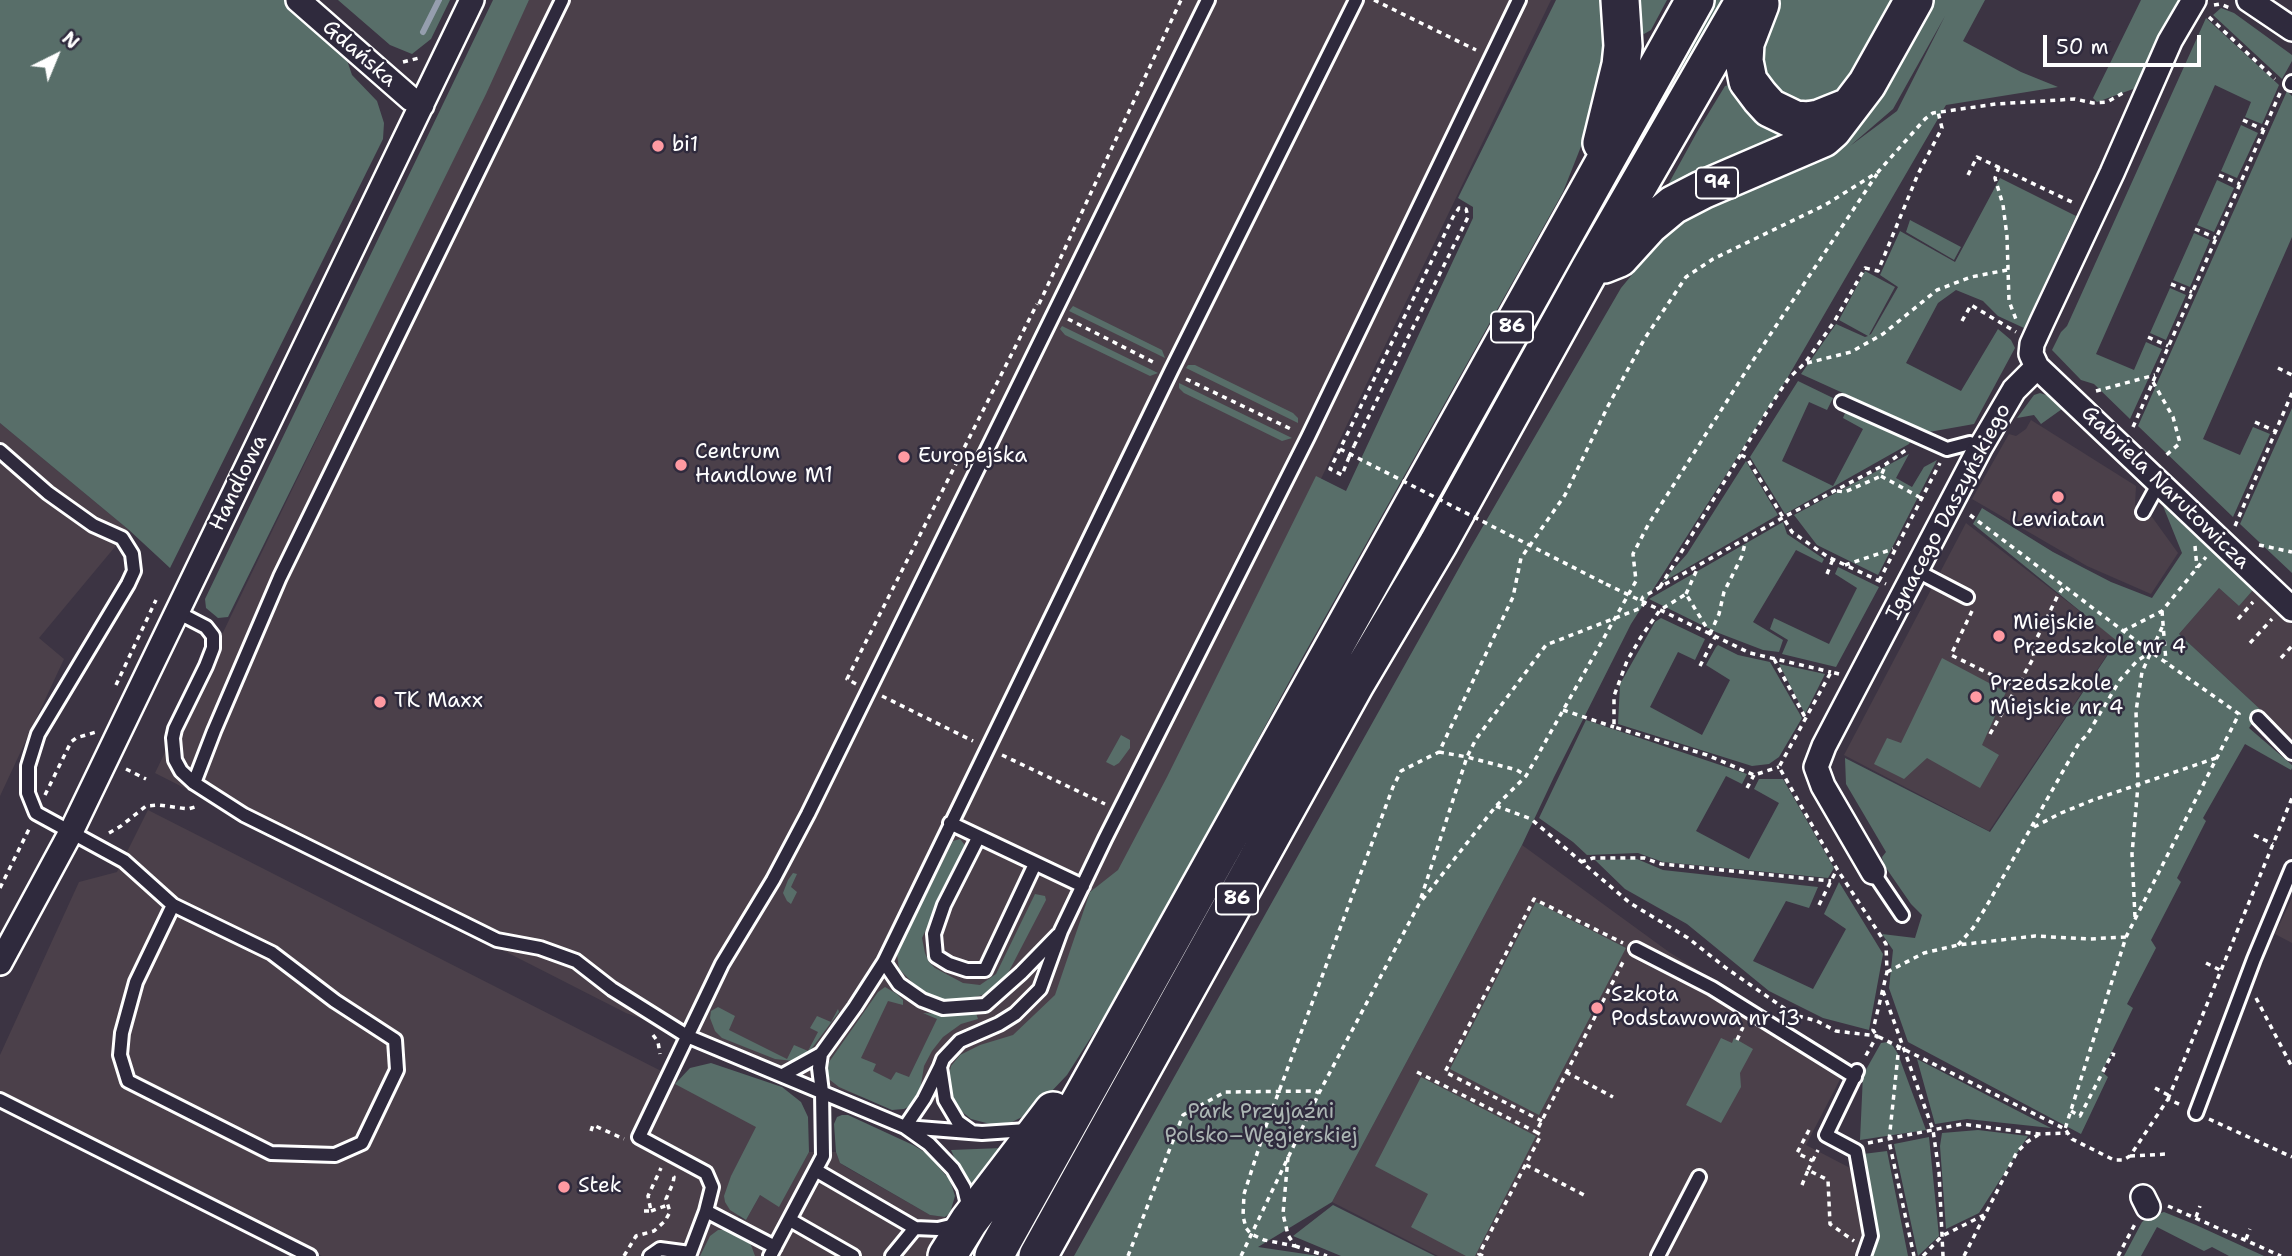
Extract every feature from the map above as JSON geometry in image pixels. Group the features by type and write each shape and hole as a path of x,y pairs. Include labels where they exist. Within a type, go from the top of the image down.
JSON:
{"main road":[{"path":"1591,188 1621,65 1623,46 1620,0"},
{"name":"86","path":"994,1256 1695,0"},
{"name":"86","path":"1038,1256 1355,684 1438,544 1590,269 1745,0"},
{"path":"1761,0 1745,43 1744,61 1748,81 1760,97 1770,108 1795,120 1819,120 1848,107"},
{"name":"94","path":"1590,269 1619,258 1649,225 1673,205 1823,138 1839,122 1867,84 1914,0"},
{"path":"947,1256 969,1221 1047,1121 1115,1008 1146,985"}],"street":[{"name":"Gdańska","path":"298,0 411,99 422,105"},
{"name":"Handlowa","path":"0,963 71,832 472,0"},
{"path":"2252,4 2292,29"},
{"path":"2037,367 2031,354 2032,344 2170,41 2194,9"},
{"name":"Ignacego Daszyńskiego","path":"1874,872 1823,786 1816,767 1824,746 1980,448 2014,390 2037,367"},
{"name":"Gabriela Narutowicza","path":"2037,367 2292,609"}],"lane":[{"path":"194,783 280,577 562,0"},
{"path":"650,1256 660,1249 690,1254 712,1187 706,1173 639,1137 722,964 785,858 1208,0"},
{"path":"706,1211 773,1251 817,1171 824,1150 819,1068 821,1055 884,962 1171,371 1356,0"},
{"path":"905,1127 924,1099 947,1053 960,1041 1015,1014 1040,989 1061,931 1119,811 1308,437 1519,0"},
{"path":"1842,402 1947,449 1970,443 1980,448"},
{"path":"0,451 59,501 93,525 122,538 132,554 134,571 38,734 29,766 28,793 36,813 124,862 173,905 272,953 335,1001 395,1040 397,1070 362,1143 335,1155 271,1153 128,1081 120,1055 122,1033 136,982 173,905"},
{"path":"2143,512 2161,484"},
{"path":"1917,571 1967,597"},
{"path":"177,612 206,628 213,636 213,648 173,738 175,760 181,771 194,783 244,815 497,940 540,948 576,961 612,989 687,1036 905,1127 938,1152 953,1169 967,1197 969,1221 938,1228 915,1228 817,1171"},
{"path":"2258,718 2292,753"},
{"path":"950,823 1083,886"},
{"path":"978,838 944,905 934,934 936,956 949,964 967,970 985,971 1035,864"},
{"path":"2196,1113 2292,868"},
{"path":"1874,872 1902,915"},
{"path":"884,962 899,984 922,1000 943,1008 985,1005 1021,973 1061,931"},
{"path":"1633,948 1712,988 1856,1074 1826,1135 1856,1151 1871,1236 1866,1253"},
{"path":"783,1075 821,1055"},
{"path":"940,1067 942,1092 947,1107 958,1122 972,1132"},
{"path":"0,1100 310,1256"},
{"path":"905,1127 1017,1132 1047,1121"},
{"path":"1658,1256 1699,1177"},
{"path":"790,1220 853,1256"},
{"path":"892,1256 915,1228"}],"path":[{"path":"1119,811 847,679 1037,304 1181,0"},
{"path":"1374,0 1491,58"},
{"path":"2194,9 2220,4 2252,4"},
{"path":"2133,427 2283,86 2194,9"},
{"path":"399,62 426,54"},
{"path":"1419,904 1496,806 1526,776 1636,581 1633,554 1648,525 1878,172 1925,119 1938,112 1996,104 2075,99 2094,103 2107,102 2133,90"},
{"path":"1660,587 1776,397 1805,363 1834,322 1865,268 1878,271 1919,174 1942,128 1938,112"},
{"path":"2243,120 2264,130"},
{"path":"1968,175 1977,157 2076,204"},
{"path":"1962,321 1971,305 2024,337 2009,301 2007,236 2003,205 1995,178 1999,167"},
{"path":"1439,752 1513,597 1521,558 1565,495 1645,338 1686,278 1713,259 1825,205 1878,172"},
{"path":"2219,175 2240,184"},
{"path":"1459,208 1466,209 1468,217 1348,457 1342,475 1330,469 1340,449 1453,217 1459,208"},
{"path":"2195,229 2216,238"},
{"path":"1805,363 1851,352 1883,334 1937,290 1971,277 2007,270"},
{"path":"2171,284 2192,292"},
{"path":"1037,304 1308,437"},
{"path":"2148,337 2168,346"},
{"path":"2278,368 2292,375"},
{"path":"2096,391 2155,375"},
{"path":"2152,381 2173,417 2180,443 2164,457"},
{"path":"2123,631 2162,611 2236,524 2292,393"},
{"path":"2255,422 2275,431"},
{"path":"1241,1256 1320,1093 1419,904 1467,757 1476,738 1546,645 1641,608 1643,597 1784,517 1886,464 1912,445 1918,435"},
{"path":"1340,449 1749,653 1831,672"},
{"path":"1879,581 1947,449"},
{"path":"1741,454 1748,458 1792,532 1833,559 1886,584"},
{"path":"1835,490 1846,492 1881,476 1886,464"},
{"path":"1881,476 1921,498"},
{"path":"1953,502 2151,652 2239,714 2126,937 2066,1131"},
{"path":"1700,666 1724,592 1742,556 1746,538"},
{"path":"2259,545 2292,552"},
{"path":"1845,565 1895,548"},
{"path":"1828,574 1833,559"},
{"path":"1614,727 1614,696 1627,662 1660,610 1686,594 1698,566"},
{"path":"1990,734 2034,657 2032,648 2064,587"},
{"path":"1686,594 1712,635"},
{"path":"1967,597 1973,609 1951,655 2017,687"},
{"path":"2238,619 2252,604"},
{"path":"2162,611 2166,662"},
{"path":"2250,643 2270,622"},
{"path":"2135,919 2132,854 2138,785 2136,711 2142,672 2163,625"},
{"path":"2281,658 2292,646"},
{"path":"1958,945 1986,907 2079,743 2087,735 2120,680 2137,661 2151,652"},
{"path":"1774,659 1806,719"},
{"path":"1562,709 1707,755 1755,775"},
{"path":"1327,1256 1295,1245 1264,1240 1251,1234 1246,1228 1243,1216 1244,1194 1266,1126 1393,787 1401,771 1439,752 1517,770 1526,776"},
{"path":"2032,828 2061,813 2216,758"},
{"path":"120,767 146,779"},
{"path":"1747,788 1755,775 1779,767"},
{"path":"1496,806 1531,819 1630,903 1688,938 1794,1015 1817,1021 1836,1031 1878,1036 1901,1046 2066,1131 2073,1139 2114,1160 2123,1160 2130,1156 2169,1098 2292,798"},
{"path":"109,833 146,806 188,809 201,806"},
{"path":"2254,835 2273,844"},
{"path":"1581,862 1593,858 1644,858 1661,864 1831,881"},
{"path":"1819,905 1837,869"},
{"path":"1536,1132 1542,1121 1566,1072 1633,948 1534,898 1445,1072 1542,1121"},
{"path":"1887,972 1924,953 1958,945 2035,936 2089,939 2126,937"},
{"path":"1878,1036 1873,1030 1887,972 1886,944"},
{"path":"2206,963 2222,971"},
{"path":"2248,978 2292,1067"},
{"path":"1883,991 1933,1130 1939,1172 1943,1256"},
{"path":"1856,1074 1878,1036"},
{"path":"1901,1046 1889,1141 1914,1256"},
{"path":"2071,1111 2080,1116 2112,1054 2115,1055"},
{"path":"1417,1072 1541,1135 1479,1254 1483,1256"},
{"path":"1566,1072 1613,1097"},
{"path":"2155,1088 2196,1113 2292,1157"},
{"path":"1128,1256 1183,1115 1225,1092 1320,1093"},
{"path":"1863,1144 1889,1141 1962,1124 2039,1134 2066,1131"},
{"path":"591,1131 593,1125 632,1143"},
{"path":"1964,1256 2017,1152 2039,1134"},
{"path":"1802,1185 1826,1135"},
{"path":"2130,1156 2167,1154"},
{"path":"1288,1157 1283,1214 1288,1235 1295,1245"},
{"path":"624,1256 636,1236 653,1231 665,1221 670,1212 666,1199 674,1177 656,1162"},
{"path":"1526,1165 1584,1195"},
{"path":"651,1211 648,1196 661,1168"},
{"path":"1808,1170 1828,1180 1830,1224 1866,1253"},
{"path":"2118,1256 2146,1202 2173,1207 2281,1256"},
{"path":"644,1212 668,1205"},
{"path":"2196,1217 2200,1206"},
{"path":"1923,1256 1942,1236 1986,1214"},
{"path":"2246,1239 2250,1229"}],"shaded area":[{"path":"529,0 1551,0 1023,1099 879,1103 626,1013 155,773"},
{"name":"Lewiatan","path":"2031,420 2136,486 2135,505 2152,517 2178,553 2151,594 2087,566 1972,499 2009,434 2016,436 2026,429"},
{"path":"0,423 129,530 39,638 64,659 0,796"},
{"name":"Przedszkole Miejskie nr 4","path":"1966,523 2117,640 1989,831 1844,755"},
{"path":"2219,588 2239,606 2253,590 2292,624 2292,745 2261,710 2179,634"},
{"path":"148,810 785,1134 738,1217 746,1220 760,1195 779,1206 809,1152 836,1152 840,1163 846,1167 930,1215 953,1221 934,1256 322,1256 0,1093 0,1055 79,882 117,872"},
{"name":"Szkoła Podstawowa nr 13","path":"1522,845 1669,952 1848,1064 1806,1145 1854,1170 1863,1241 1855,1256 1438,1256 1332,1202"},
{"path":"2292,898 2292,943 2275,934"}],"green space":[{"path":"0,0 286,0 344,51 352,75 377,101 384,123 383,139 170,568 129,530 0,423"},
{"path":"338,0 450,0 431,39 412,54 390,45"},
{"path":"493,0 529,0 486,94 228,617 218,618 206,608 205,599"},
{"path":"1556,0 1602,0 1609,31 1595,111 1563,192 1296,669 1131,974 1067,1075 1032,1112 1012,1122 994,1125 971,1119 956,1107 950,1094 948,1079 951,1066 960,1055 980,1045 1013,1035 1055,995 1090,892 1118,870 1316,476 1346,491 1473,218 1473,207 1458,198"},
{"path":"1632,0 1667,0 1651,30 1644,34 1635,30"},
{"path":"1711,0 1725,0 1023,1256 1008,1256"},
{"path":"1773,0 1901,0 1841,96 1816,105 1792,103 1769,89 1757,39"},
{"name":"Park Przyjaźni Polsko–Węgierskiej","path":"1928,0 1985,0 1963,41 2021,72 2058,87 1946,105 1785,382 1631,624 1522,845 1332,1202 1258,1247 1319,1256 1074,1256 1468,552 1621,288 1655,247 1670,234 1667,229 1693,204 1806,158","holes":["1945,16 1897,111 1850,146 1893,109"]},
{"path":"2141,0 2179,0 2136,88 2097,102 2093,98"},
{"path":"2221,8 2234,13 2292,55 2292,61 2282,79 2213,15"},
{"path":"2206,18 2279,85 2262,124 2245,117 2251,102 2215,85 2096,354 2134,370 2146,342 2162,349 2130,419 2094,384 2081,380 2052,350 2067,326"},
{"path":"1734,84 1793,131 1675,187 1669,183 1697,132 1725,86"},
{"path":"2287,91 2292,96 2292,237 2203,439 2240,455 2253,427 2270,434 2233,517 2138,426"},
{"path":"2241,125 2258,133 2237,178 2221,171"},
{"path":"2000,178 2076,216 2024,328 1998,316 1983,301 1956,290 1938,303 1906,363 1961,391 1998,329 2011,340 2015,348 1974,424 1929,432 1801,374 1836,324 1868,336 1839,320 1865,271 1895,287 1869,335 1871,334 1898,287 1880,275 1900,231 1955,262"},
{"path":"2217,180 2234,188 2214,232 2197,225"},
{"path":"1910,220 1961,247 1954,260 1906,232"},
{"path":"2194,233 2210,240 2190,287 2173,280"},
{"path":"2170,288 2186,295 2166,340 2150,333"},
{"path":"1073,306 1162,350 1165,358 1069,311"},
{"path":"1062,326 1158,373 1150,376 1065,335 1060,329"},
{"path":"1188,365 1195,365 1293,413 1298,418 1298,423 1186,368"},
{"path":"1798,381 1833,398 1827,410 1809,402 1782,461 1833,486 1863,429 1843,418 1845,413 1912,439 1909,444 1785,514 1750,457"},
{"path":"1179,383 1292,438 1282,441 1184,393 1179,388"},
{"path":"2040,393 2049,396 2062,409 2041,424 2034,415 2017,418 2034,395"},
{"path":"2292,408 2292,573 2240,524"},
{"path":"1909,454 1896,478 1912,487 1924,467 1937,460 1878,575 1817,545 1794,515"},
{"path":"1746,461 1778,515 1661,583 1687,554"},
{"path":"2163,506 2253,590 2239,606 2219,588 2179,634 2261,710 2249,728 2292,765 2292,768 2291,770 2245,744 2203,818 2206,821 2177,878 2181,882 2151,940 2156,948 2127,1004 2133,1008 2102,1072 2108,1077 2081,1134 1908,1042 1889,988 1893,950 1882,934 1915,938 1922,915 1911,904 1884,865 1882,857 1886,852 1846,784 1845,758 1990,832 2117,641 1973,524 1982,508 2053,552 2111,582 2152,598 2182,553"},
{"path":"1783,522 1787,534 1824,559 1822,563 1796,550 1753,622 1783,640 1779,652 1763,650 1716,632 1649,599"},
{"path":"1838,567 1879,587 1836,667 1782,654 1788,640 1770,629 1774,618 1829,644 1857,588 1835,574"},
{"path":"1661,618 1705,639 1695,660 1678,652 1650,707 1702,735 1730,680 1706,665 1716,647 1718,645 1738,655 1770,662 1802,718 1779,757 1769,764 1752,766 1618,724 1620,684 1655,622"},
{"path":"1942,658 2006,692 1982,745 1999,755 1980,788 1927,758 1904,779 1874,764 1887,738 1901,743"},
{"path":"1779,664 1825,674 1805,714"},
{"path":"1586,720 1747,774 1742,784 1726,776 1696,831 1749,859 1779,803 1754,789 1759,779 1783,779 1834,868 1828,878 1663,862 1638,853 1587,855 1539,818"},
{"path":"1121,735 1130,740 1130,748 1114,766 1106,762"},
{"path":"960,839 965,849 922,938 925,953 935,968 963,983 980,985 996,974 1035,894 1045,896 1046,900 1006,977 986,994 960,1001 928,994 914,984 899,969 897,954 953,841"},
{"path":"1637,859 1663,870 1818,887 1809,908 1786,901 1753,961 1813,989 1846,929 1824,914 1839,882 1883,954 1869,1030 1823,1018 1769,991 1687,924 1625,889 1595,860"},
{"path":"793,873 797,874 791,887 797,892 791,904 783,893"},
{"path":"1536,902 1626,948 1539,1115 1450,1069"},
{"path":"885,987 903,1000 903,1005 888,1001 861,1058 876,1064 873,1071 891,1080 896,1072 909,1077 937,1019 923,1013 976,1013 978,1019 961,1024 943,1037 924,1066 919,1097 914,1104 904,1109 892,1110 839,1087 827,1074 829,1062 878,992"},
{"path":"718,1007 735,1016 729,1030 787,1059 794,1045 808,1051 818,1032 810,1028 817,1016 831,1022 838,1009 839,1012 809,1052 793,1061 775,1059 722,1038 715,1031 710,1018 711,1011"},
{"path":"1721,1038 1732,1043 1734,1038 1753,1049 1740,1073 1741,1087 1721,1123 1686,1105"},
{"path":"1888,1042 1898,1054 1926,1130 1860,1140 1863,1075 1881,1043"},
{"path":"1917,1059 2051,1128 1967,1119 1935,1124"},
{"path":"711,1063 782,1087 801,1102 808,1117 809,1152 779,1207 760,1195 746,1220 730,1210 724,1196 756,1127 675,1084 690,1068"},
{"path":"1421,1077 1536,1136 1475,1256 1466,1256 1411,1227 1428,1194 1375,1166"},
{"path":"848,1115 926,1153 950,1180 955,1196 950,1213 945,1217 930,1215 840,1163 836,1152 834,1124 837,1117"},
{"path":"1978,1130 2028,1136 1979,1213 1946,1229 1940,1146 1942,1133"},
{"path":"1929,1137 1939,1236 1918,1256 1894,1144"},
{"path":"1002,1148 972,1198 951,1150"},
{"path":"1887,1151 1908,1256 1870,1256 1876,1242 1863,1154"},
{"path":"1333,1205 1435,1256 1341,1256 1293,1236"},
{"path":"2164,1212 2264,1256 2229,1256 2212,1247 2204,1251 2157,1227 2141,1256 2124,1256 2142,1222"},
{"path":"718,1230 729,1230 742,1237 751,1245 755,1256 700,1256 710,1236"}],"waterway":[{"path":"423,32 439,0"}],"place":[{"name":"bi1","path":"658,146"},
{"name":"Europejska","path":"904,457"},
{"name":"Centrum Handlowe M1","path":"681,465"},
{"name":"Lewiatan","path":"2058,497"},
{"name":"Miejskie Przedszkole nr 4","path":"1999,636"},
{"name":"Przedszkole Miejskie nr 4","path":"1976,697"},
{"name":"TK Maxx","path":"380,702"},
{"name":"Szkoła Podstawowa nr 13","path":"1597,1008"},
{"name":"Stek","path":"564,1187"}]}
